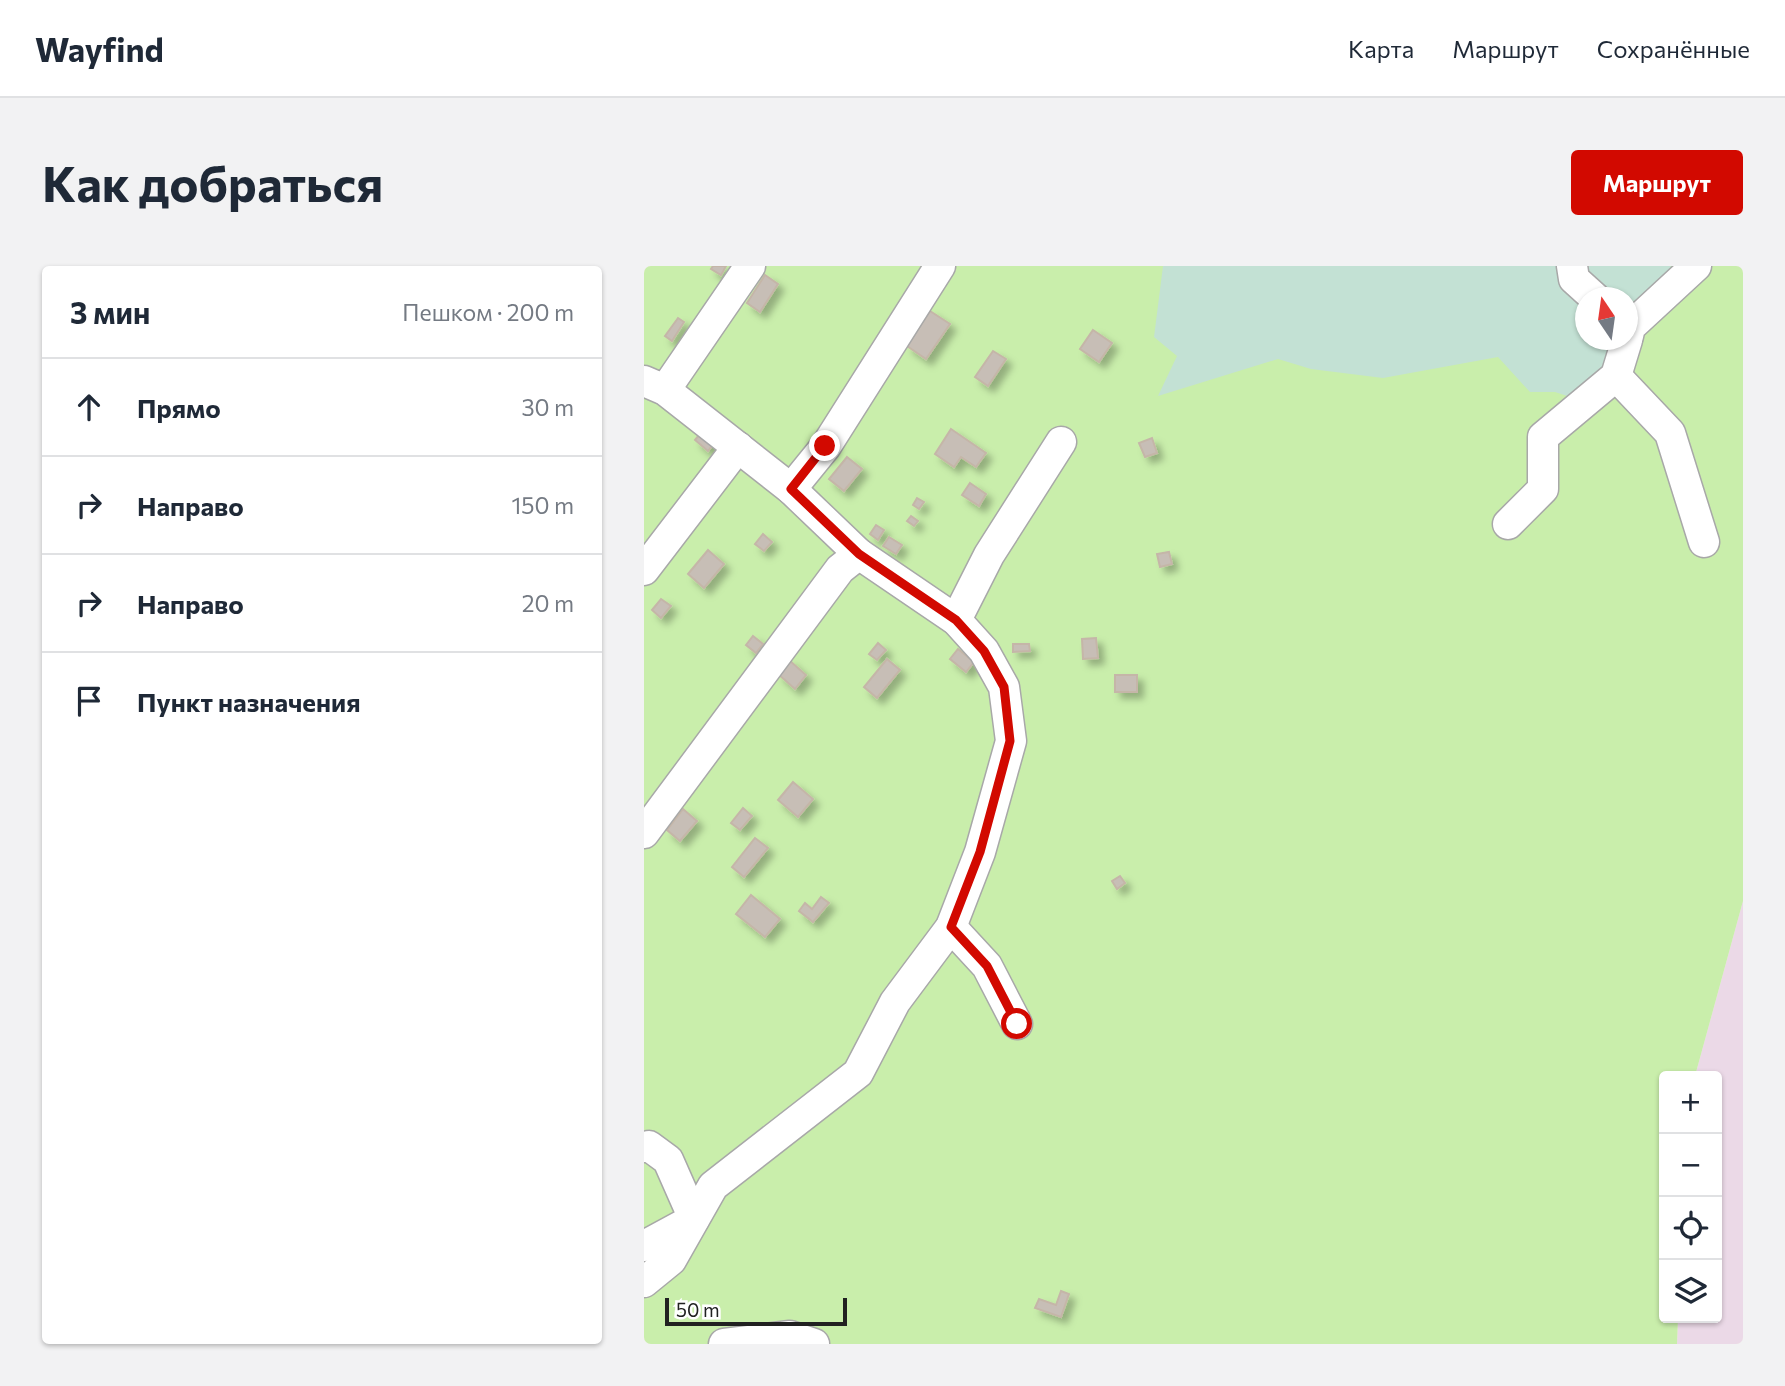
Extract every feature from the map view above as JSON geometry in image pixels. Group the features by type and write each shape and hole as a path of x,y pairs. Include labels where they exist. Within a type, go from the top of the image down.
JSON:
{"lane":[{"path":"644,1282 671,1260 713,1186 858,1073 895,1002 951,927 980,852 1010,741 1004,687 984,651 956,620 859,554 791,489 655,386 750,266"},
{"path":"791,489 825,446 940,266"},
{"path":"1572,266 1574,279 1583,287"},
{"path":"1638,322 1696,266"},
{"path":"1508,524 1543,489 1543,438 1616,376 1623,350"},
{"path":"1616,376 1670,433 1704,542"},
{"path":"956,620 989,555 1061,442"},
{"path":"644,570 738,447"},
{"path":"644,833 840,569 859,554"},
{"path":"951,927 987,966 1017,1024"},
{"path":"644,1147 649,1146 668,1160 694,1219"},
{"path":"644,1246 694,1219"},
{"path":"724,1344 790,1336 814,1344"}],"shaded area":[{"path":"1743,901 1743,1344 1677,1344 1678,1323 1722,1323 1722,1071 1696,1071"}],"green space":[{"path":"644,266 1743,266 1743,901 1696,1071 1659,1071 1659,1323 1678,1323 1677,1344 644,1344"},
{"path":"1163,266 1671,266 1638,339 1638,287 1575,287 1575,350 1633,350 1573,398 1555,392 1530,392 1498,357 1383,378 1311,369 1278,359 1158,396 1177,356 1154,337"}],"building":[{"path":"713,266 726,266 721,275 711,269"},
{"path":"765,275 778,284 760,312 747,303"},
{"path":"930,311 950,324 926,359 907,346"},
{"path":"678,318 684,322 672,341 665,336"},
{"path":"1093,330 1112,343 1099,362 1080,349"},
{"path":"993,351 1006,359 988,386 975,377"},
{"path":"705,428 718,438 708,451 695,440"},
{"path":"951,429 986,453 976,467 961,457 954,467 935,454"},
{"path":"1152,438 1157,453 1145,457 1139,443"},
{"path":"847,457 862,469 844,491 829,479"},
{"path":"970,483 986,494 979,506 962,495"},
{"path":"917,498 924,502 919,509 913,505"},
{"path":"911,516 918,521 914,526 907,521"},
{"path":"876,525 884,530 878,540 870,534"},
{"path":"763,534 772,542 764,551 755,544"},
{"path":"889,537 902,545 896,554 883,546"},
{"path":"708,550 724,564 704,588 688,574"},
{"path":"1169,552 1172,564 1160,567 1157,554"},
{"path":"661,599 671,606 661,618 652,610"},
{"path":"753,636 763,644 756,653 746,645"},
{"path":"1096,638 1098,658 1083,659 1082,639"},
{"path":"878,643 886,650 877,660 869,654"},
{"path":"1013,644 1029,644 1030,651 1013,652"},
{"path":"958,649 974,662 966,672 950,659"},
{"path":"887,659 900,670 877,698 864,687"},
{"path":"789,660 806,675 795,689 778,674"},
{"path":"1115,675 1137,675 1137,692 1115,692"},
{"path":"793,782 813,799 798,817 778,800"},
{"path":"743,808 752,816 740,830 731,823"},
{"path":"683,809 697,821 680,841 667,830"},
{"path":"755,838 768,848 744,877 732,867"},
{"path":"1120,876 1125,883 1117,889 1112,881"},
{"path":"751,895 780,919 765,937 736,914"},
{"path":"821,897 829,903 813,922 799,911 805,903 812,909"},
{"path":"1061,1291 1069,1294 1061,1317 1035,1308 1039,1299 1056,1305"}],"route":[{"path":"825,446 791,489 859,554 956,620 984,651 1004,687 1010,741 980,852 951,927 987,966 1017,1024"}]}
